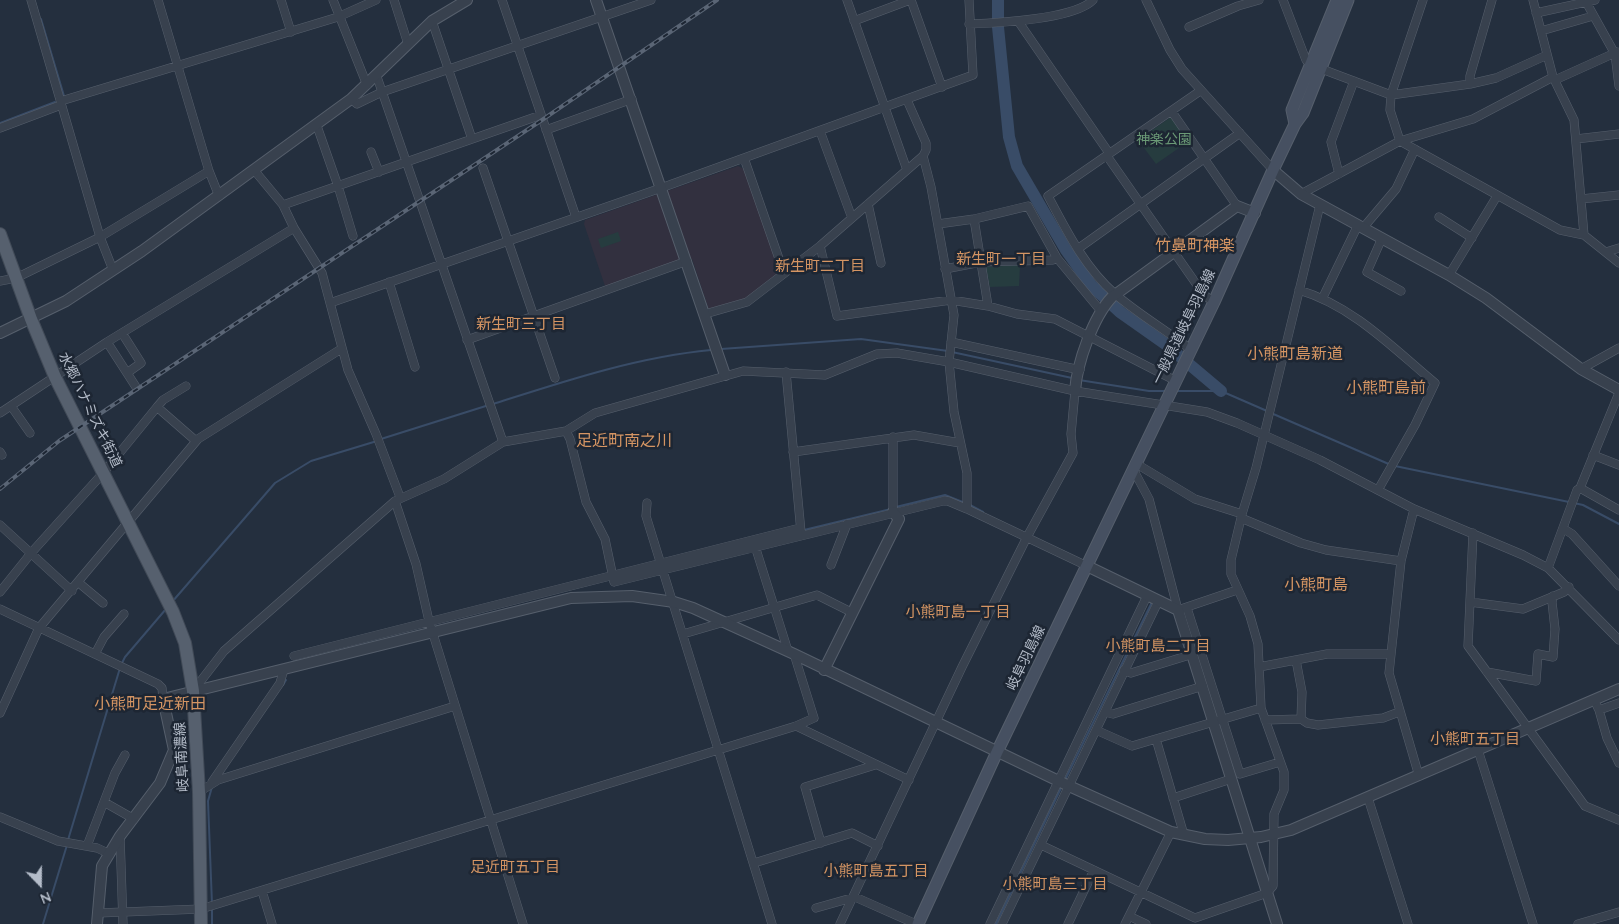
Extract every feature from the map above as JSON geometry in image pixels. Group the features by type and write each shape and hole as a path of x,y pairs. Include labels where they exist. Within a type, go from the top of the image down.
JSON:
{"main road":[{"name":"一般県道岐阜羽島線","path":"1316,67 1337,0"},
{"name":"一般県道岐阜羽島線","path":"1164,403 1214,302 1295,124 1292,110 1316,67 1348,0"},
{"name":"水郷ハナミズキ街道","path":"0,234 31,319 56,376 163,594"},
{"name":"岐阜羽島線","path":"917,924 1164,403"},
{"name":"岐阜南濃線","path":"163,594 173,612 185,643 193,691 204,789 201,924"}],"street":[{"path":"31,0 100,237 113,270"},
{"path":"158,0 209,171 219,196"},
{"path":"281,0 291,32"},
{"path":"333,0 338,17 367,85"},
{"path":"0,128 61,103 338,17 376,0"},
{"path":"394,0 408,44"},
{"path":"0,333 66,301 219,196 317,126 376,77 432,21 467,0"},
{"path":"502,0 576,217"},
{"path":"596,0 632,99 725,375"},
{"path":"351,99 357,104 382,92 651,0"},
{"path":"847,0 907,170"},
{"path":"854,21 911,0 942,88"},
{"path":"330,303 661,188 942,88 973,75 969,0"},
{"path":"969,24 1018,21 1070,12 1094,0"},
{"path":"1146,0 1170,50 1200,91 1273,170 1301,194 1449,275 1503,310 1581,369 1619,391 1548,568"},
{"path":"1189,27 1237,3 1259,0"},
{"path":"1283,0 1306,60 1316,67 1391,95 1470,84 1496,78 1547,55"},
{"path":"1423,0 1391,95 1390,110 1400,141 1560,230 1584,235 1619,264"},
{"path":"1470,84 1470,76 1492,0"},
{"path":"1533,0 1554,79 1574,120 1584,235"},
{"path":"1536,14 1596,0"},
{"path":"1586,1 1593,16 1617,52 1619,86"},
{"path":"1541,31 1593,16"},
{"path":"432,21 472,139"},
{"path":"1018,21 1204,295 1214,302"},
{"path":"1301,194 1400,141 1473,119 1554,79 1617,52"},
{"path":"376,77 503,442"},
{"path":"1339,174 1331,142 1354,81"},
{"path":"1189,351 1113,295 1069,236 1048,196 1200,91"},
{"path":"546,130 632,99"},
{"path":"705,314 747,302 820,246 923,156 926,150 926,142 907,100"},
{"path":"1172,112 1237,206 1255,212"},
{"path":"283,205 541,116"},
{"path":"317,126 338,186 352,236"},
{"path":"820,131 852,218"},
{"path":"1078,248 1240,133"},
{"path":"1576,139 1619,134"},
{"path":"1323,297 1361,226 1396,188 1415,149"},
{"path":"371,152 379,172"},
{"path":"923,156 938,224 954,315 949,360 954,412 967,473 967,508"},
{"path":"744,158 784,273"},
{"path":"483,168 555,378"},
{"path":"254,170 283,205 294,228 322,273 341,349 382,448 398,499 431,626 522,924"},
{"path":"0,280 16,278 100,237 209,171"},
{"path":"1581,199 1619,195"},
{"path":"1449,275 1497,196"},
{"path":"868,204 881,263"},
{"path":"1041,845 1196,921 1267,893 1273,886 1272,835 1274,814 1284,790 1284,772 1261,708 1255,631 1231,574 1231,560 1241,516 1264,435 1320,205"},
{"path":"938,224 974,219 1028,206 1057,258 1101,308"},
{"path":"840,924 855,897 936,723 1027,537 1073,453 1071,434 1079,372 1089,338 1101,308 1113,295 1237,206"},
{"path":"1439,218 1472,238"},
{"path":"974,219 988,306"},
{"path":"0,413 107,342 294,228"},
{"path":"1382,238 1367,272 1401,291"},
{"path":"820,246 836,316 951,300 988,306 1018,314 1055,319 1175,382"},
{"path":"1606,252 1619,248"},
{"path":"945,269 981,262 1053,260 1057,258"},
{"path":"467,340 687,262"},
{"path":"389,282 415,366"},
{"path":"1299,290 1323,297 1363,322 1435,383 1397,458 1378,490"},
{"path":"122,333 142,363 127,373"},
{"path":"107,342 136,387"},
{"path":"951,344 1079,372"},
{"path":"1581,369 1619,348"},
{"path":"0,713 39,628 79,583 196,441 341,349"},
{"path":"193,691 224,651 398,499 444,479 503,442 566,431 595,413 725,375 743,371 825,375 877,354 897,354 949,360 1076,388 1207,412 1320,460 1414,509 1473,533 1548,568 1569,587 1619,640"},
{"path":"786,372 801,531"},
{"path":"0,592 32,552 104,472 163,400 186,386"},
{"path":"11,406 30,433"},
{"path":"157,407 196,441"},
{"path":"566,431 570,439 586,502 605,539 612,576"},
{"path":"793,452 914,435 960,443"},
{"path":"824,670 899,519 893,512 894,437"},
{"path":"1593,455 1619,465"},
{"path":"1134,466 1196,499 1309,545 1401,561"},
{"path":"1134,466 1149,499 1202,666 1234,776 1249,839 1274,921"},
{"path":"1578,491 1619,510"},
{"path":"662,566 801,531 847,524 943,501 967,508 1158,602 1183,609 1237,590"},
{"path":"647,503 646,516 772,924"},
{"path":"1414,509 1401,561 1389,674 1419,776"},
{"path":"831,565 847,524"},
{"path":"0,525 32,552 72,591"},
{"path":"1564,529 1572,534 1619,586"},
{"path":"163,699 284,669 612,576 755,546 801,531"},
{"path":"1473,533 1468,646 1585,806 1619,820"},
{"path":"0,609 108,659 158,684 162,688 174,750 160,782 120,836 102,866 98,919 122,912 200,909 796,726 814,718 774,608 755,546"},
{"path":"79,583 103,603"},
{"path":"1470,602 1523,609 1569,587"},
{"path":"683,634 817,595 853,613"},
{"path":"294,656 571,598 632,596 674,602 726,622 791,652 824,670 1058,781 1171,832 1205,839 1249,839 1272,835 1316,821 1528,728 1597,705 1619,703"},
{"path":"990,924 1147,596"},
{"path":"1487,672 1536,681 1538,654 1553,657 1556,629 1552,602 1553,596"},
{"path":"1002,924 1158,602"},
{"path":"1183,609 1193,654 1202,666 1203,686 1218,719"},
{"path":"95,654 104,637 124,614"},
{"path":"1124,670 1131,673 1193,654"},
{"path":"1259,667 1327,654 1390,654"},
{"path":"1296,660 1302,692 1301,719"},
{"path":"204,789 280,683 284,669"},
{"path":"1104,712 1113,714 1203,686"},
{"path":"1597,705 1619,689"},
{"path":"1597,705 1607,738 1619,762"},
{"path":"204,789 218,780 455,706"},
{"path":"1096,730 1132,746 1218,719 1261,708"},
{"path":"1265,720 1301,719 1307,724 1318,725 1383,718 1399,712"},
{"path":"796,726 909,780"},
{"path":"1156,739 1184,836"},
{"path":"1478,750 1533,924"},
{"path":"87,846 125,755"},
{"path":"1173,798 1280,762"},
{"path":"821,843 805,787 875,765"},
{"path":"1368,798 1408,924"},
{"path":"104,802 134,818"},
{"path":"0,817 58,840 87,846 110,854"},
{"path":"1125,924 1171,832"},
{"path":"754,864 852,833 878,846"},
{"path":"120,836 123,924"},
{"path":"1068,924 1094,870"},
{"path":"262,891 272,924"},
{"path":"816,908 855,897 917,924"},
{"path":"1578,924 1619,912"},
{"path":"1129,916 1146,924"}],"shaded area":[{"path":"738,166 746,170 782,273 747,300 709,310 692,259 608,288 605,286 584,224 585,220"}],"green space":[{"name":"神楽公園","path":"1171,117 1189,141 1156,164 1138,140"},
{"path":"618,232 621,241 601,248 598,239"},
{"path":"1020,265 1019,286 990,287 986,267"}],"waterway":[{"path":"998,0 998,27 1009,137 1017,166 1066,250 1091,285 1120,312 1164,343 1221,391"},
{"path":"41,19 64,96"},
{"path":"0,123 55,102"},
{"path":"721,349 861,339 948,351"},
{"path":"493,404 628,364 683,353 711,350"},
{"path":"952,352 1072,378"},
{"path":"1079,380 1149,391 1166,391"},
{"path":"1176,391 1221,391 1267,411"},
{"path":"381,439 489,405"},
{"path":"1271,413 1391,465"},
{"path":"172,602 275,483 311,461 377,441"},
{"path":"1395,466 1569,502"},
{"path":"896,507 945,495 965,503"},
{"path":"1574,503 1583,505 1619,524"},
{"path":"970,505 983,512"},
{"path":"804,530 891,509"},
{"path":"743,546 773,539"},
{"path":"1065,780 1152,602"},
{"path":"122,663 166,609"},
{"path":"1197,652 1218,719"},
{"path":"68,840 120,668"},
{"path":"283,685 286,680"},
{"path":"1219,723 1227,747"},
{"path":"996,924 1062,786"},
{"path":"212,787 208,801 212,904"},
{"path":"43,924 67,845"},
{"path":"212,909 212,924"}],"railway":[{"path":"0,489 59,441 542,120 717,0"}],"district":[{"name":"竹鼻町神楽","path":"1195,246"},
{"name":"新生町一丁目","path":"1001,259"},
{"name":"新生町二丁目","path":"820,266"},
{"name":"新生町三丁目","path":"521,324"},
{"name":"小熊町島新道","path":"1295,354"},
{"name":"小熊町島前","path":"1386,388"},
{"name":"足近町南之川","path":"624,441"},
{"name":"小熊町島","path":"1316,585"},
{"name":"小熊町島一丁目","path":"958,612"},
{"name":"小熊町島二丁目","path":"1158,646"},
{"name":"小熊町足近新田","path":"150,704"},
{"name":"小熊町五丁目","path":"1475,739"},
{"name":"足近町五丁目","path":"515,867"},
{"name":"小熊町島五丁目","path":"876,871"},
{"name":"小熊町島三丁目","path":"1055,884"}]}
